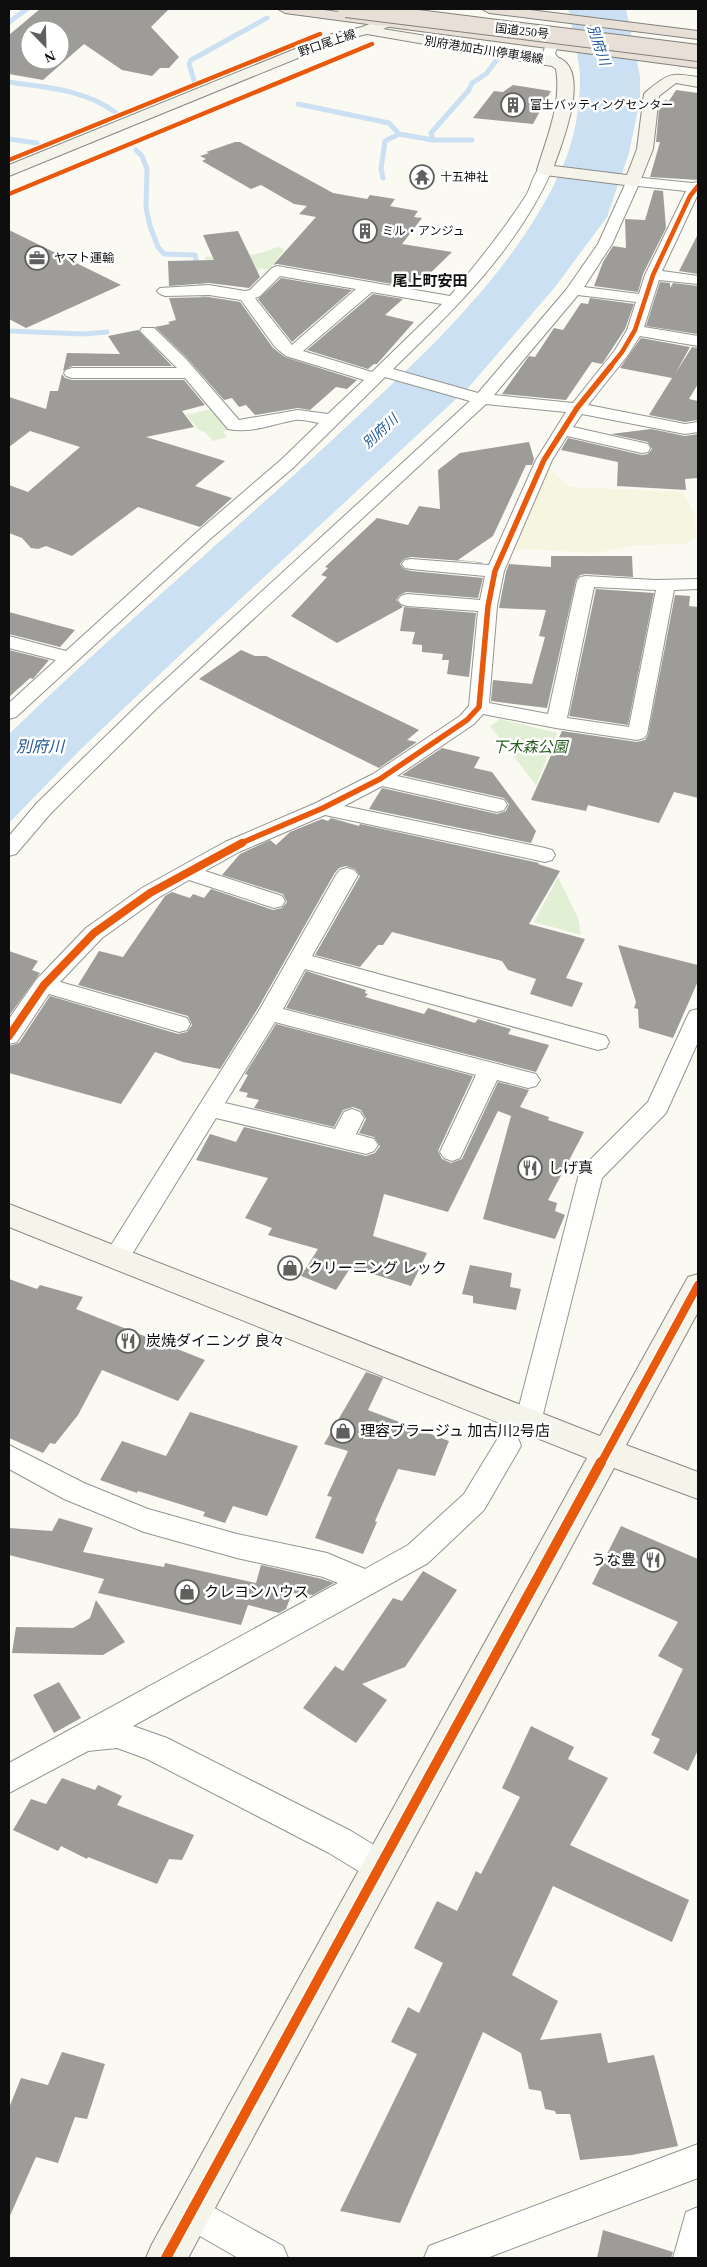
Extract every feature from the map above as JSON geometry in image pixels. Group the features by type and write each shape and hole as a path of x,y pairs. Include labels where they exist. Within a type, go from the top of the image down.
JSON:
{"highway":[{"path":"286,9 698,64"},
{"name":"国道250号","path":"346,9 698,53"},
{"name":"国道250号","path":"407,9 698,45"},
{"path":"489,9 698,35"}],"main road":[{"path":"366,30 419,9"},
{"name":"別府港加古川停車場線","path":"366,30 556,62 564,68 564,101 549,171"},
{"name":"野口尾上線","path":"9,171 337,37 366,30"},
{"name":"野口尾上線","path":"9,185 353,43 366,30"},
{"path":"549,171 629,180 644,149 652,94 673,78 698,82"},
{"path":"9,1215 528,1422 698,1486"},
{"path":"166,2258 609,1451 698,1285"}],"street":[{"path":"556,62 548,55 558,46"},
{"path":"9,713 203,536 288,463 454,300 500,245 549,171"},
{"path":"9,849 44,808 148,705 482,398 574,290 605,244 629,180 695,192 653,275 635,330 622,352 577,408 544,460 495,571 488,606 479,707 467,720 380,779 323,808 232,846 150,893 94,932 44,985 9,1036"},
{"path":"165,291 202,290 246,296 255,293 277,270 454,300"},
{"path":"653,275 698,280"},
{"path":"292,353 369,286"},
{"path":"574,290 646,299"},
{"path":"246,296 281,344 292,353 482,398 641,414 685,429 698,427"},
{"path":"635,330 698,341"},
{"path":"148,331 189,373 234,425 245,426 298,415 333,420"},
{"path":"72,373 189,373"},
{"path":"562,430 642,448"},
{"path":"411,564 495,571"},
{"path":"556,722 586,580 698,584"},
{"path":"479,707 556,722 637,734 666,584"},
{"path":"406,600 488,606"},
{"path":"9,642 69,658"},
{"path":"380,779 497,805"},
{"path":"323,808 440,839 545,855"},
{"path":"186,872 274,901"},
{"path":"117,1257 269,1013 347,876"},
{"path":"299,960 577,1027 598,1042"},
{"path":"44,985 179,1024"},
{"path":"269,1013 528,1080"},
{"path":"528,1422 591,1174 658,1107 698,1017"},
{"path":"452,1152 490,1070"},
{"path":"210,1108 347,1128 366,1145"},
{"path":"9,1779 418,1554 474,1502 508,1446"},
{"path":"17,1468 144,1520 162,1532 327,1565 365,1582"},
{"path":"84,1737 117,1734 156,1748 340,1842 381,1867"},
{"path":"441,2258 698,2161"},
{"path":"191,2212 271,2258"},
{"path":"690,2258 698,2224"}],"green space":[{"path":"277,247 285,249 268,270 261,268 254,276 205,265 205,257 251,255"},
{"path":"211,409 227,429 223,432 227,437 213,441 206,433 199,430 186,415"},
{"path":"548,468 569,487 683,492 695,516 696,536 685,544 639,545 594,553 511,548"},
{"name":"下木森公園","path":"500,719 557,733 536,785 490,726"},
{"path":"558,877 578,918 581,935 534,922"}],"water":[{"name":"別府川","path":"568,9 626,9 640,76 640,100 629,153 607,217 555,287 469,387 180,655 82,748 9,823 9,734 48,696 290,479 396,381 460,316 490,282 517,246 541,208 562,168 576,125 580,74"}],"building":[{"path":"40,9 169,9 151,27 179,57 169,68 160,68 152,76 122,70 84,44 70,56 70,20 27,20"},
{"path":"20,26 20,70 54,70 43,80 9,74 9,35"},
{"name":"富士バッティングセンター","path":"513,85 551,91 533,124 473,118 494,91 503,92"},
{"path":"676,90 698,93 698,180 650,177 660,142 656,142 659,109 665,100 669,101"},
{"path":"240,142 333,193 367,199 370,195 395,199 390,206 418,211 414,217 422,218 402,244 452,252 415,288 277,264 273,265 316,217 299,214 307,206 294,204 261,185 251,189 202,161 206,159 200,156 209,153 206,152"},
{"path":"654,190 663,191 666,228 643,274 638,292 594,286 603,262 613,246 626,248 625,219 645,220"},
{"name":"ヤマト運輸","path":"9,230 121,285 26,328 9,319"},
{"path":"238,231 260,277 249,288 209,283 169,286 168,261 214,260 203,235"},
{"path":"698,234 698,274 679,271"},
{"path":"281,278 352,290 292,342 258,299"},
{"path":"660,282 670,283 670,288 673,283 698,286 697,334 646,326"},
{"path":"373,294 403,299 385,315 414,322 377,364 368,369 307,350"},
{"path":"209,297 240,302 273,348 285,357 357,380 347,389 336,387 310,410 298,408 255,415 246,405 239,407 232,398 224,400 187,358 155,327 170,324 168,322 176,320 169,298"},
{"path":"590,298 634,304 625,329 602,364 592,362 566,400 502,394 529,356 535,357 554,328 563,330 581,303 588,304"},
{"path":"138,330 172,366 72,366 63,371 67,353 120,354 108,336"},
{"path":"641,338 690,347 675,374 692,347 698,348 698,384 689,399 698,401 698,420 685,422 649,415 672,378 620,368"},
{"path":"62,374 65,378 72,380 184,380 205,405 182,411 194,427 146,437 225,461 195,486 232,498 200,527 138,507 72,556 46,546 38,549 31,548 22,538 9,533 9,485 28,492 80,447 30,431 9,447 9,397 46,409 50,391 58,391"},
{"path":"651,429 685,436 698,434 698,478 685,479 686,490 617,486 618,462 561,450 568,438 642,455 648,454 652,449 648,442 611,434"},
{"path":"529,442 534,459 532,465 526,465 493,536 458,560 488,563 411,557 404,559 400,564 404,569 411,571 483,578 478,598 406,592 396,600 403,607 337,643 291,616 327,577 321,575 328,568 325,567 377,518 408,525 419,506 440,509 438,470 460,453"},
{"path":"551,556 632,556 633,577 586,574 580,575 576,580 547,708 491,701 493,680 532,684 545,637 539,636 546,610 499,608 509,564 551,567"},
{"path":"596,589 654,593 628,725 569,716"},
{"path":"675,595 690,596 689,606 698,607 698,798 674,792 659,823 588,805 586,811 531,800 562,731 637,742 645,740 648,735"},
{"path":"404,607 476,613 469,677 447,674 449,660 442,660 443,654 422,652 422,645 412,644 415,632 400,631"},
{"path":"9,612 75,630 60,647 9,634"},
{"path":"9,650 49,660 33,679 30,678 9,697"},
{"path":"241,650 255,656 266,656 419,730 407,740 417,742 379,768 199,679"},
{"path":"442,748 480,757 474,768 492,772 536,831 531,843 369,809 382,788 497,814 506,811 509,804 504,798 402,775"},
{"path":"331,818 359,826 360,824 539,863 560,871 529,924 585,939 566,978 583,983 572,1007 530,994 536,979 508,970 502,961 392,932 383,945 378,945 360,967 315,955 360,876 355,869 346,866 339,868 334,874 258,1008 220,1069 183,1062 155,1052 121,1104 9,1073 9,1046 19,1043 50,996 178,1034 187,1032 192,1025 188,1016 78,985 99,951 123,957 165,896 172,892 190,898 193,894 204,898 211,889 273,910 282,908 287,902 283,894 222,875 240,854 270,840 276,845 290,832 322,819 328,821"},
{"path":"618,945 698,965 698,981 673,1038 639,1028 638,1009 634,1008 636,1002"},
{"path":"9,951 38,961 32,970 40,973 9,1016"},
{"path":"306,971 366,990 365,993 368,994 365,997 424,1014 428,1008 475,1023 478,1019 511,1029 508,1034 549,1045 536,1072 286,1008"},
{"path":"276,1024 473,1076 438,1151 442,1159 451,1163 462,1159 498,1082 529,1090 520,1107 549,1117 548,1120 584,1132 548,1200 557,1203 555,1211 565,1215 555,1239 483,1219 511,1116 498,1111 448,1212 384,1194 373,1236 427,1253 411,1286 351,1267 336,1290 301,1276 318,1249 268,1235 272,1228 245,1218 268,1178 196,1160 210,1134 236,1142 244,1127 366,1156 375,1153 380,1146 374,1137 359,1133 366,1119 361,1110 353,1107 343,1110 334,1127 254,1108 259,1100 246,1097 248,1093 239,1091 248,1075 245,1074"},
{"path":"470,1265 512,1273 510,1287 521,1289 516,1310 473,1303 473,1296 462,1294"},
{"path":"9,1279 37,1289 40,1285 83,1297 76,1309 205,1360 178,1401 102,1370 78,1415 55,1444 50,1443 43,1453 9,1438"},
{"path":"366,1372 383,1378 368,1410 449,1441 435,1476 398,1469 363,1554 315,1538 332,1497 327,1496 348,1451 324,1444"},
{"path":"190,1412 298,1446 267,1516 233,1506 225,1523 203,1516 205,1512 138,1491 137,1493 100,1480 122,1441 166,1456"},
{"path":"59,1518 93,1528 83,1552 164,1567 165,1563 256,1583 261,1565 334,1583 313,1595 292,1593 286,1609 279,1613 248,1605 241,1625 98,1593 104,1579 9,1555 9,1528 52,1531"},
{"path":"621,1526 698,1559 698,1750 688,1771 653,1753 660,1739 651,1735 683,1669 658,1656 678,1622 592,1584"},
{"path":"423,1571 457,1590 405,1667 362,1684 387,1700 356,1743 303,1708 335,1666 343,1671 393,1598 402,1601"},
{"path":"96,1600 125,1642 103,1655 12,1653 16,1627 73,1628 90,1618"},
{"path":"59,1682 81,1718 54,1733 33,1695"},
{"path":"531,1726 574,1747 568,1759 608,1778 570,1845 689,1900 672,1942 553,1886 512,1975 558,2001 540,2040 601,2033 608,2063 654,2055 678,2146 632,2155 580,2160 570,2114 556,2114 555,2111 545,2109 541,2091 529,2089 521,2053 483,2032 400,2223 340,2211 417,2054 391,2042 408,2007 419,2013 443,1963 414,1948 437,1901 457,1911 476,1871 481,1874 520,1797 502,1788"},
{"path":"62,1778 95,1790 98,1785 122,1796 117,1805 194,1835 182,1860 169,1859 157,1884 88,1857 87,1859 61,1846 58,1851 13,1830 31,1799 46,1804"},
{"path":"62,2052 105,2064 87,2119 75,2117 58,2163 36,2157 9,2218 9,2108 21,2078 48,2085"},
{"path":"603,2230 673,2252 671,2258 597,2258"}],"waterway":[{"path":"9,22 27,9"},
{"path":"194,80 189,64 191,60 267,18"},
{"path":"433,140 431,133 469,90 472,83 486,74 499,57"},
{"path":"9,82 77,94 103,104 115,112"},
{"path":"298,104 389,123 399,134"},
{"path":"383,178 381,169 385,141 399,134"},
{"path":"399,134 433,140"},
{"path":"9,139 37,143"},
{"path":"433,140 472,140"},
{"path":"136,150 142,156 147,169 146,208 158,247 164,254 195,255 203,296 209,308"},
{"path":"9,331 84,334 107,332"}],"cycle path":[{"path":"9,160 320,34"},
{"path":"9,194 372,44"},
{"path":"9,1036 44,985 78,948 94,933 150,893 232,847 323,808 380,779 467,720 479,707 488,606 495,571 544,460 577,408 622,352 635,330 653,275 690,196 698,186"},
{"path":"166,2258 698,1285"}],"place":[{"name":"富士バッティングセンター","path":"513,105"},
{"name":"十五神社","path":"422,177"},
{"name":"ミル・アンジュ","path":"365,231"},
{"name":"ヤマト運輸","path":"37,258"},
{"name":"しげ真","path":"530,1168"},
{"name":"クリーニング レック","path":"290,1268"},
{"name":"炭焼ダイニング 良々","path":"128,1341"},
{"name":"理容ブラージュ 加古川2号店","path":"343,1431"},
{"name":"うな豊","path":"653,1560"},
{"name":"クレヨンハウス","path":"187,1592"}],"district":[{"name":"尾上町安田","path":"430,281"}]}
